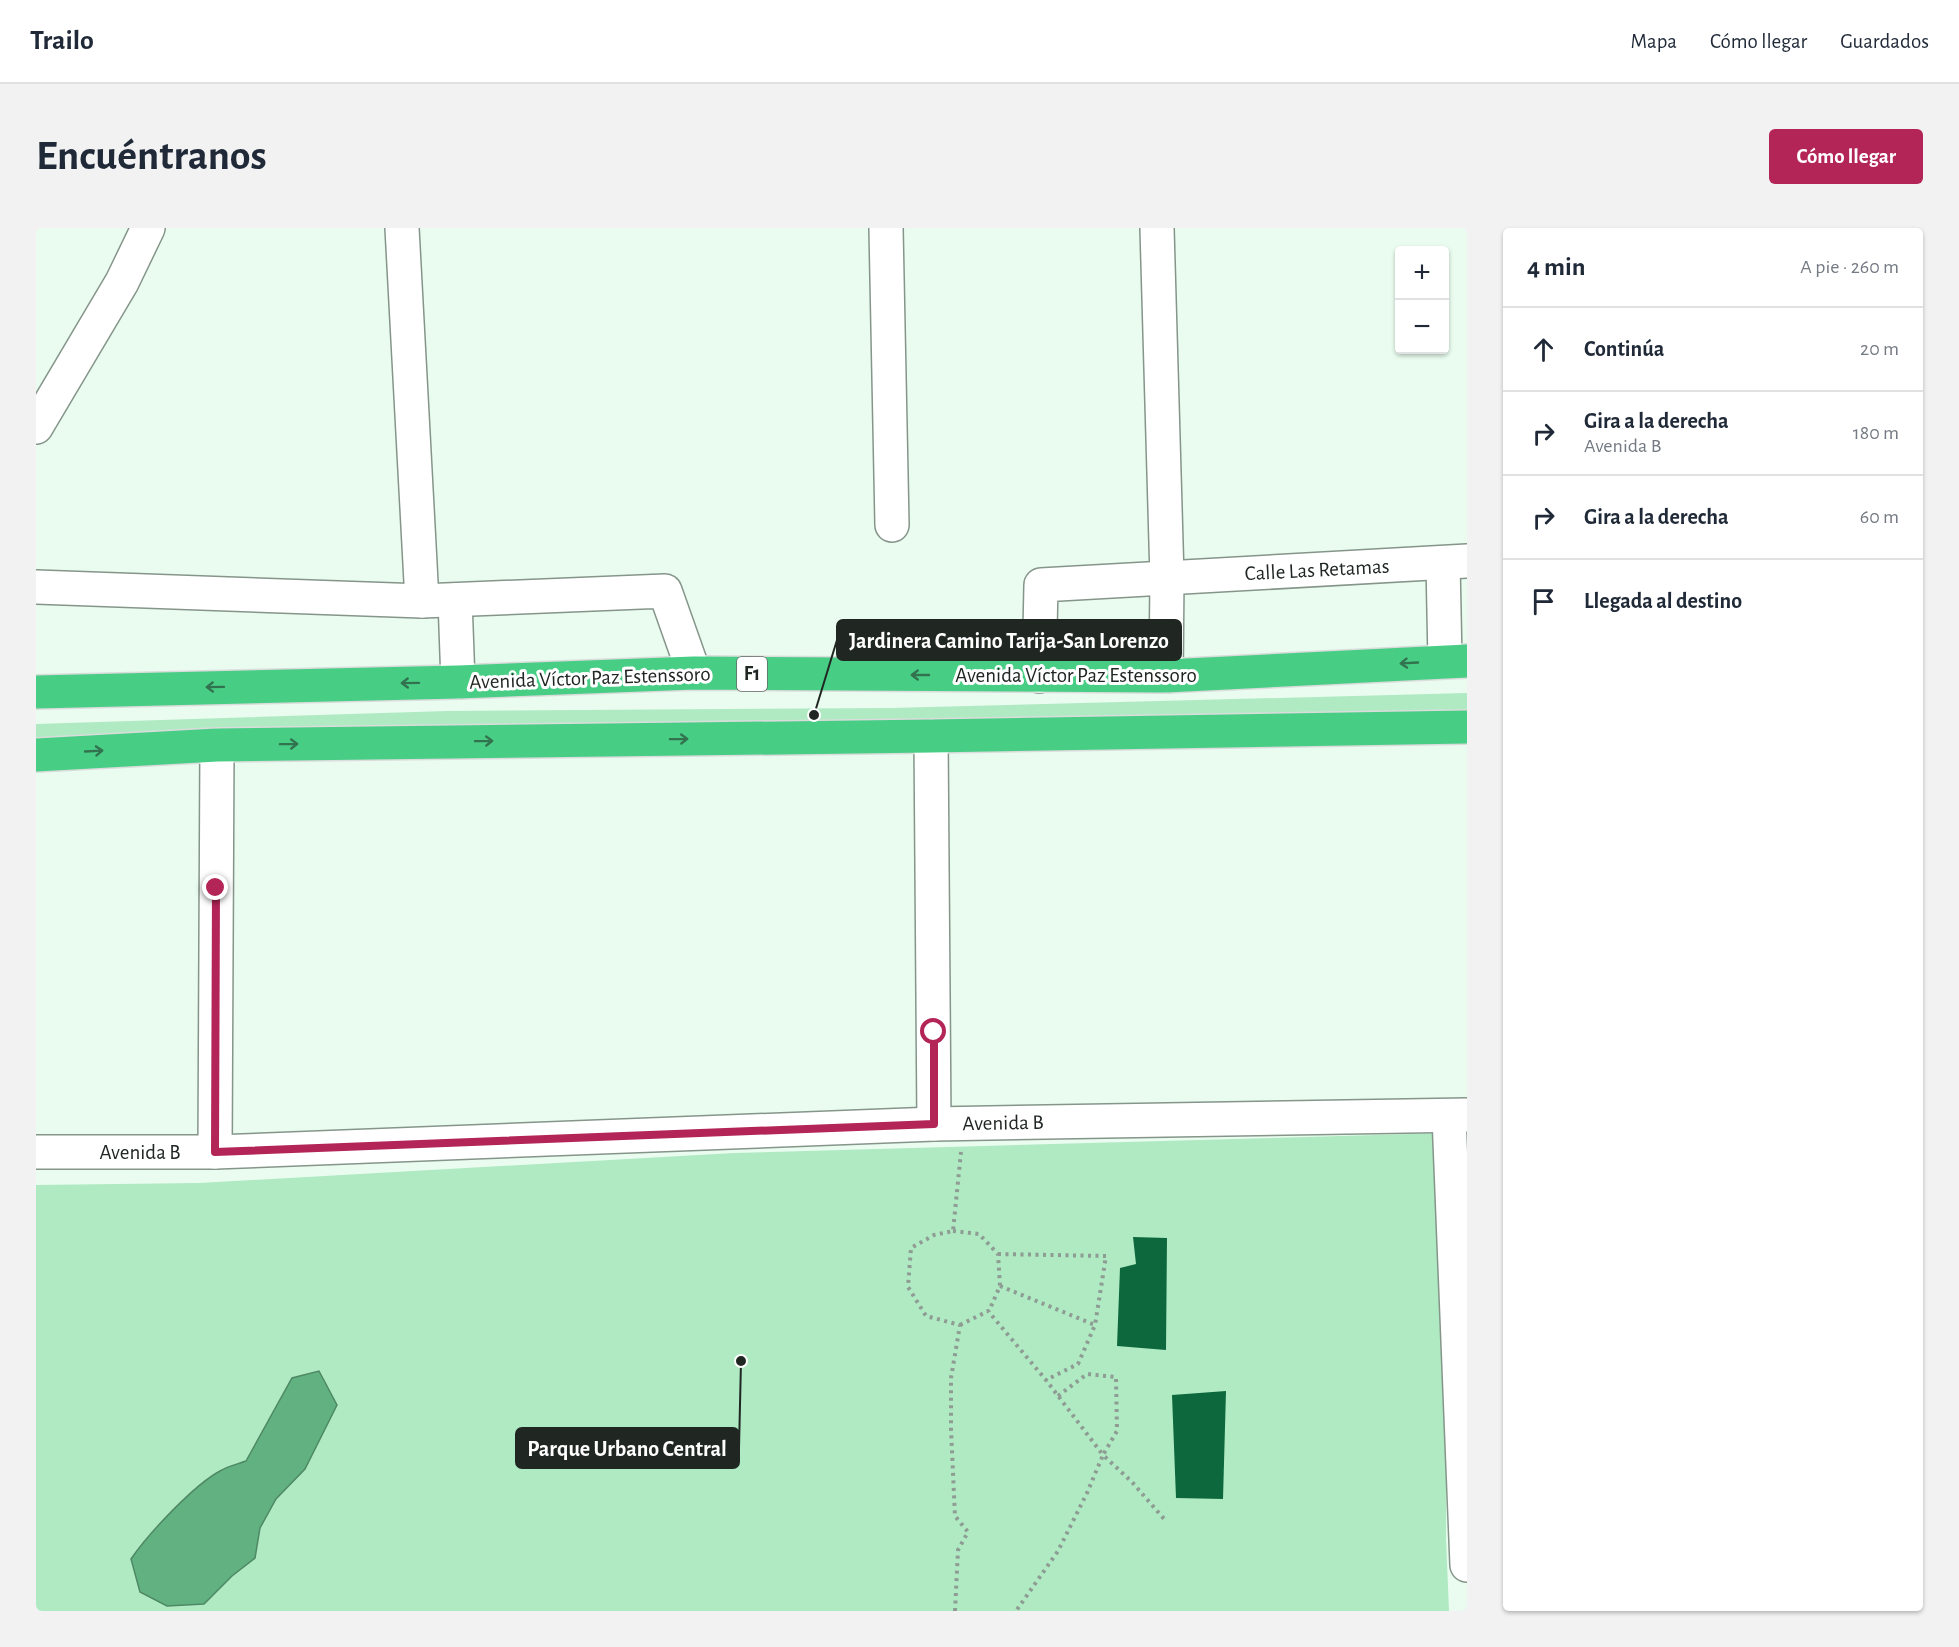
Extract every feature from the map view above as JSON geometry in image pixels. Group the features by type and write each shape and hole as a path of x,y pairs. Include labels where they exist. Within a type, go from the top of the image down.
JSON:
{"highway":[{"name":"Avenida Víctor Paz Estenssoro","path":"36,692 458,682 694,673 1166,676 1456,661"},
{"path":"36,754 217,745 1467,727"}],"street":[{"path":"36,427 122,282 148,228"},
{"path":"402,228 422,601"},
{"path":"886,228 892,525"},
{"path":"1157,228 1167,578 1166,676"},
{"path":"1455,562 1456,661"},
{"name":"Calle Las Retamas","path":"1039,676 1041,585 1455,562"},
{"path":"36,587 422,601 665,591 694,673"},
{"path":"456,600 458,682"},
{"path":"931,736 934,1124"},
{"path":"215,1152 217,745"},
{"path":"1458,1116 1467,1564"},
{"name":"Avenida B","path":"36,1152 215,1152 934,1124 1458,1116"}],"path":[{"path":"953,1231 961,1145"},
{"path":"953,1231 979,1234 998,1254 1000,1286 988,1311 960,1325 926,1316 908,1287 911,1248 934,1234 953,1231"},
{"path":"998,1254 1106,1256 1095,1325 1078,1364 1046,1380"},
{"path":"1000,1286 1095,1325"},
{"path":"988,1311 1046,1380 1103,1455 1132,1482 1165,1521"},
{"path":"955,1611 958,1550 968,1532 955,1516 951,1429 951,1378 960,1325"},
{"path":"1016,1611 1058,1551 1103,1455 1117,1431 1116,1377 1087,1374 1058,1396"}],"shaded area":[{"path":"1467,693 1467,711 36,740 36,724 447,711 891,708"},
{"path":"1448,1133 1446,1538 1449,1611 36,1611 36,1185 199,1183 734,1153"},
{"path":"319,1371 337,1405 305,1469 276,1499 260,1528 255,1558 232,1576 204,1604 167,1606 140,1592 131,1559 139,1549 172,1511 198,1487 223,1469 246,1461 292,1378"}],"building":[{"path":"1133,1237 1167,1238 1166,1350 1117,1346 1120,1268 1136,1264"},
{"path":"1226,1391 1223,1499 1176,1498 1172,1395"}],"place":[{"name":"Jardinera Camino Tarija-San Lorenzo","path":"814,715"},
{"name":"Parque Urbano Central","path":"741,1361"}],"route":[{"path":"216,888 215,1152 934,1124 934,1032"}]}
